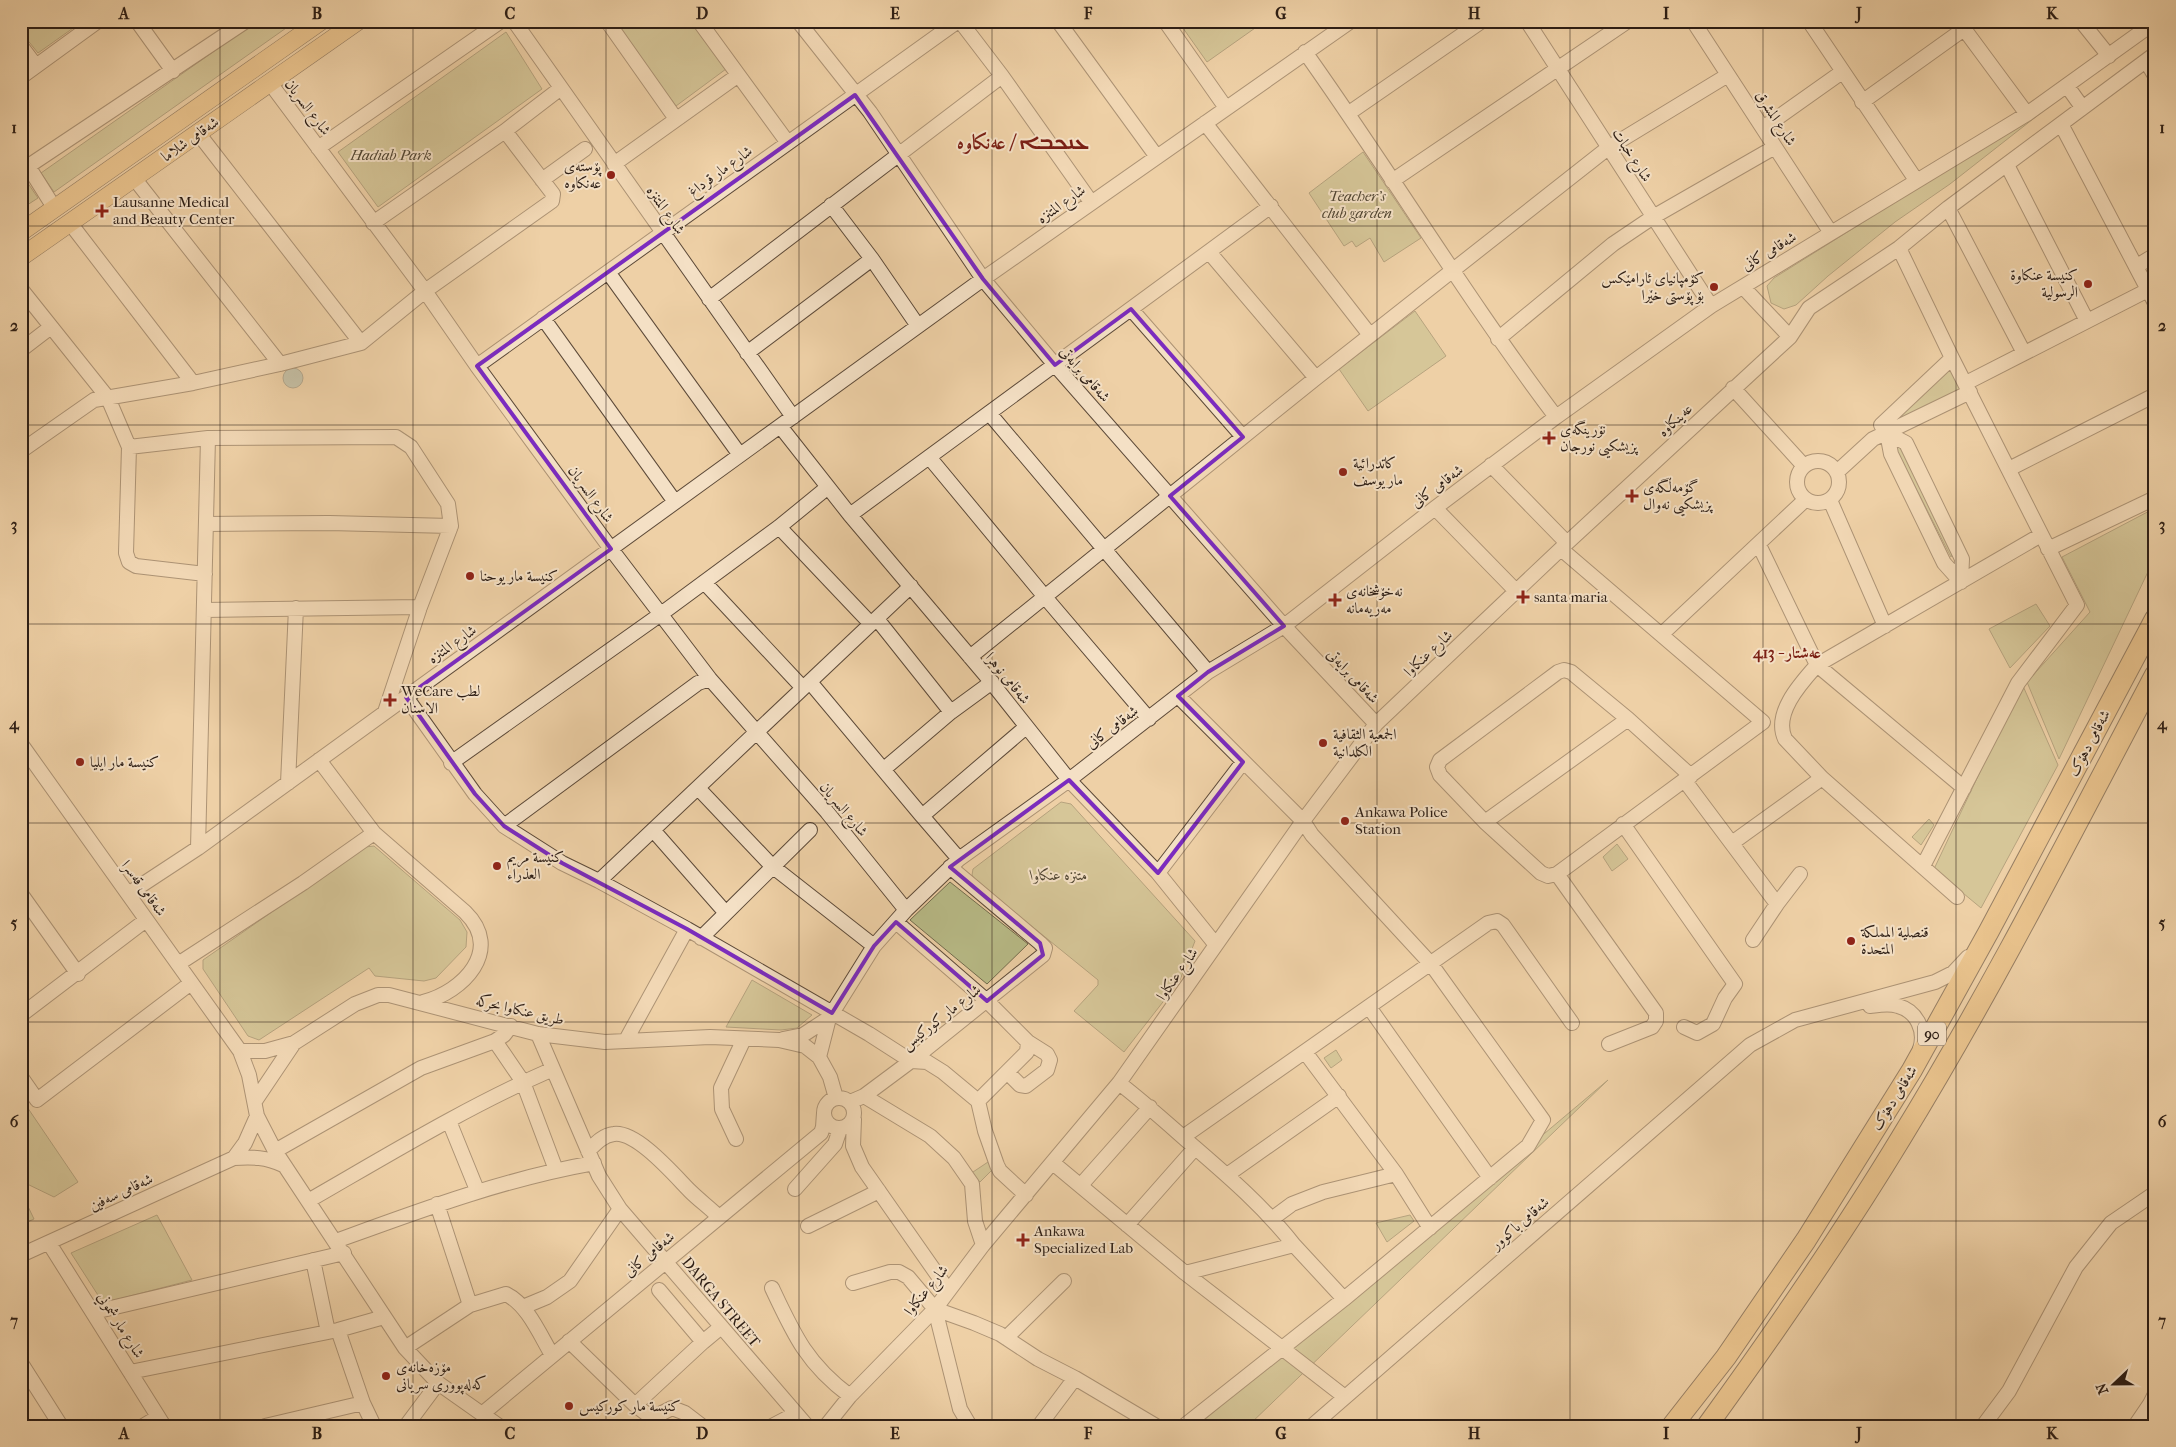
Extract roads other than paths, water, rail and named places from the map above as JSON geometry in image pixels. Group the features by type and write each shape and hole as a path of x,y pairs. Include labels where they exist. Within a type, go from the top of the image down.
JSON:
{"highway":[{"name":"شەقامی دهۆک","path":"1672,1426 1726,1357 1806,1240 1912,1070 1989,932 2155,619"},
{"name":"شەقامی دهۆک","path":"1707,1426 1782,1322 1902,1137 2038,897 2155,675"}],"main road":[{"name":"شەقامی شلاما","path":"21,232 321,21"},
{"name":"شەقامی شلاما","path":"21,257 358,21"},
{"path":"233,83 230,90 232,97 238,101 246,100"},
{"path":"209,100 217,98 224,103 225,111 221,117"}],"street":[{"path":"21,77 98,21"},
{"path":"137,21 173,71"},
{"path":"318,148 501,21"},
{"name":"شارع المتنزه","path":"514,21 793,416"},
{"path":"607,21 676,120"},
{"path":"699,21 737,76 788,143"},
{"path":"959,21 1002,76 1091,202"},
{"name":"شارع مار قرداغ","path":"477,366 959,21"},
{"path":"1058,21 1157,157"},
{"path":"1165,21 1226,108"},
{"name":"شارع المتنزه","path":"128,894 198,848 983,279 1351,21"},
{"path":"1348,113 1482,21"},
{"name":"شارع خبات","path":"1527,21 1711,306"},
{"path":"1392,181 1628,21"},
{"name":"شارع المشرق","path":"1693,21 1831,233"},
{"path":"2081,21 2109,56"},
{"name":"شەقامی برایەتی","path":"801,22 898,154 983,279 1055,365 1284,626 1376,724"},
{"path":"1811,22 1842,72 1916,180"},
{"name":"شەقامی کانی","path":"819,1057 831,1016 874,946 906,910 955,863 1150,719 1208,672 1284,626 1491,465 1711,306 2027,114 2155,22"},
{"path":"54,209 25,168 173,71 240,23"},
{"path":"1862,102 1961,25 2027,114"},
{"path":"21,46 36,66"},
{"path":"1305,52 1348,113 1498,339 1556,417"},
{"path":"1743,286 1790,337 1809,308 1899,248 1948,208 2150,57 2155,76"},
{"path":"1763,128 1842,72"},
{"path":"970,657 1316,378 1608,148 1728,75"},
{"path":"614,164 737,76"},
{"path":"709,299 830,205 1002,76"},
{"name":"شارع السريان","path":"270,83 710,680 827,812 906,910"},
{"path":"2067,86 2082,108"},
{"path":"373,223 505,131 561,88"},
{"path":"1205,123 1370,335"},
{"path":"2061,124 2155,303"},
{"path":"21,451 94,400 193,383 280,364 361,343 425,291 552,201 553,194 505,131"},
{"path":"198,133 361,343"},
{"path":"1498,339 1613,244 1653,217 1775,147"},
{"path":"542,180 585,149"},
{"path":"2007,165 2087,321"},
{"path":"134,178 280,364"},
{"path":"830,205 872,259 918,326"},
{"path":"850,516 1271,206"},
{"path":"1948,208 2024,353"},
{"path":"70,223 193,383"},
{"path":"1899,248 1952,358 2077,606 2018,683 1923,866"},
{"path":"1209,252 1316,378"},
{"path":"2137,266 2155,255"},
{"path":"747,353 872,259"},
{"path":"608,272 740,455"},
{"path":"21,289 108,398 129,447 126,553 129,562 136,566 205,574"},
{"path":"1837,472 1873,439 1968,387 2024,353 2148,290"},
{"path":"1131,309 1243,437"},
{"path":"543,318 675,502"},
{"path":"21,350 51,328"},
{"name":"عەینکاوە","path":"1564,546 1790,337"},
{"path":"1952,358 1881,425 1887,433 1906,444 1962,560 1962,582"},
{"path":"1733,388 1804,466"},
{"path":"2008,469 2155,395"},
{"path":"989,413 1208,672"},
{"name":"شەقامی نوهرا","path":"780,426 850,516 912,586 992,682 1026,728 1069,780 1158,873 1216,945"},
{"path":"129,447 208,438 396,438 411,448 448,504 451,526 420,607 385,712"},
{"path":"198,848 208,438"},
{"path":"929,457 1045,597 1150,719"},
{"path":"1821,461 1828,463 1837,472 1838,490 1830,500 1818,503 1801,495 1796,483 1800,471 1809,462 1821,461"},
{"path":"1491,465 1564,546 1762,722 1688,778 1557,874 1548,876 1541,874 1485,822 1440,775 1438,767 1440,760 1558,672 1564,670 1570,672 1628,719 1688,778 1732,843 1777,904"},
{"path":"452,763 661,614 828,487"},
{"path":"2048,549 2155,498"},
{"path":"1662,634 1806,499"},
{"path":"1830,500 1885,626"},
{"path":"1435,508 1517,592"},
{"path":"206,524 329,523 451,526"},
{"path":"779,526 874,621 951,712"},
{"path":"1957,897 1822,778 1790,746 1781,731 1784,716 1798,686 1817,665 2041,535"},
{"path":"1759,545 1817,665 1964,788"},
{"name":"شارع عنكاوا","path":"826,1426 850,1396 935,1309 984,1245 1119,1083 1303,821 1376,724 1564,546"},
{"path":"704,582 807,685 884,769 922,816 955,863"},
{"path":"600,881 912,586"},
{"path":"204,610 420,607"},
{"path":"288,783 296,608"},
{"path":"504,826 698,683 710,680"},
{"path":"884,769 951,712 992,682"},
{"path":"1178,696 1303,821 1312,836 1431,964 1543,1120 1528,1146 1344,1299 1184,1426"},
{"path":"406,698 474,794 504,826 562,863 600,881 687,929 831,1016 912,1061 927,1062 942,1072 978,1101 985,1131 997,1165 1026,1195"},
{"path":"1485,822 1628,719"},
{"path":"922,816 1026,728"},
{"name":"شەقامی قەسرا","path":"21,744 240,1051 255,1101 257,1116"},
{"path":"319,760 374,833 465,912 473,920 479,931 481,942 480,954 468,975 448,992 422,1003"},
{"path":"1158,873 1243,762"},
{"path":"1732,843 1822,778"},
{"path":"698,788 772,866 874,946"},
{"path":"1624,824 1735,984 1725,998 1713,1024 1697,1033 1684,1027"},
{"path":"653,830 725,912"},
{"path":"701,938 725,912 810,830"},
{"path":"178,964 302,883 374,833"},
{"name":"شارع مار كوركيس","path":"843,1100 864,1096 987,1002 1043,955 1045,948 955,863"},
{"path":"1557,874 1656,1013 1656,1021 1652,1027 1609,1044"},
{"path":"1753,940 1800,874"},
{"path":"21,894 27,914 78,974"},
{"path":"21,1015 78,974 146,920"},
{"path":"896,922 987,1002 1028,1042 1047,1054 1050,1060 1047,1070 1026,1086 1020,1085 1007,1072"},
{"path":"1183,1137 1488,923 1497,922 1503,925 1572,1023"},
{"path":"626,1040 687,929"},
{"path":"1839,1007 1940,980 1957,970 1989,932"},
{"path":"21,1078 37,1100 191,983"},
{"name":"طريق عنكاوا بحركه","path":"255,1101 294,1043 355,1004 378,995 389,995 422,1003 538,1034 605,1042 710,1036 779,1040 805,1046 819,1057"},
{"path":"1839,1007 1891,1004 1910,1012 1918,1021 1923,1036 1921,1048 1912,1070"},
{"path":"1369,1007 1490,1178"},
{"name":"شەقامی باکوور","path":"1312,1426 1750,1044 1795,1020 1839,1007"},
{"path":"779,1040 803,1035 831,1016"},
{"path":"275,1151 421,1068 495,1041 504,1036 511,1026"},
{"name":"DARGA STREET","path":"538,1034 599,1176 620,1209 807,1426"},
{"path":"736,1139 722,1109 721,1088 744,1039"},
{"path":"495,1041 523,1082 556,1170"},
{"path":"978,1101 1027,1052 1028,1042"},
{"path":"240,1051 264,1051 294,1043"},
{"path":"1305,1052 1396,1174 1430,1228"},
{"path":"819,1057 843,1100 854,1110 853,1146 857,1156 948,1290"},
{"path":"308,1201 449,1121 523,1082 553,1069"},
{"path":"1119,1083 1150,1107 1273,1218 1294,1245 1344,1299"},
{"path":"864,1096 930,1136 954,1158 972,1184 975,1222 984,1245"},
{"path":"1227,1176 1339,1096"},
{"path":"843,1100 828,1103 824,1113 830,1125 840,1129 848,1126 854,1119"},
{"path":"1081,1185 1150,1107"},
{"name":"شەقامی کانی","path":"481,1419 552,1355 821,1133 824,1113"},
{"path":"257,1116 283,1165 336,1241 405,1348 438,1383 481,1419 499,1426"},
{"path":"234,1158 251,1132 257,1116"},
{"path":"449,1121 477,1190"},
{"path":"795,1189 835,1144 840,1129"},
{"path":"336,1241 477,1190 556,1170 591,1157 598,1141 615,1134 632,1140 651,1152 691,1193 719,1217"},
{"path":"1127,1225 1195,1148"},
{"path":"234,1158 255,1156 268,1158 283,1165"},
{"name":"شەقامی سەفین","path":"21,1255 234,1158"},
{"path":"1053,1163 1185,1273 1345,1397"},
{"path":"1273,1218 1292,1204 1323,1192 1396,1174"},
{"path":"808,1226 879,1191"},
{"path":"1983,1426 2009,1391 2076,1267 2111,1223 2155,1194"},
{"path":"437,1204 470,1305"},
{"path":"523,1308 547,1297 570,1281 620,1209"},
{"name":"شارع مار شموني","path":"49,1243 161,1421"},
{"path":"1185,1273 1294,1245"},
{"path":"94,1312 344,1253"},
{"path":"314,1260 333,1331 374,1426"},
{"path":"853,1283 890,1272 899,1272 908,1277 935,1309 960,1409 970,1426"},
{"path":"1006,1338 1064,1280"},
{"path":"772,1288 795,1337 828,1380 850,1396"},
{"path":"659,1290 703,1342"},
{"path":"405,1348 470,1305 506,1294 523,1308 552,1355"},
{"path":"935,1309 974,1322 1006,1338 1038,1359 1075,1378 1156,1426"},
{"path":"130,1372 333,1331 384,1317"},
{"path":"635,1406 721,1327"},
{"path":"569,1341 651,1422 672,1408 685,1413 702,1426"},
{"path":"21,1363 56,1424"},
{"path":"1039,1426 1075,1378"},
{"path":"406,1426 438,1383"},
{"path":"2135,1426 2155,1394"},
{"path":"265,1426 363,1403"},
{"path":"772,1426 795,1414"},
{"path":"143,1426 161,1421"}],"water":[{"path":"293,368 300,371 303,378 300,385 293,388 286,385 283,378 286,371"}],"place":[{"name":"پۆسته‌ی عه‌نكاوه‌","path":"611,175"},
{"name":"Lausanne Medical and Beauty Center","path":"102,211"},
{"name":"كنيسة عنكاوة الرسولية","path":"2088,284"},
{"name":"کۆمپانیای ئارامێکس بۆ پۆستی خێرا","path":"1714,287"},
{"name":"نۆرینگەی پزیشکیی نورجان","path":"1549,438"},
{"name":"كاتدرائية مار يوسف","path":"1343,472"},
{"name":"گۆمەڵگەی پزیشکیی نەوال","path":"1632,496"},
{"name":"كنيسة مار يوحنا","path":"470,576"},
{"name":"santa maria","path":"1523,597"},
{"name":"نەخۆشخانەی مەریەمانە","path":"1335,600"},
{"name":"WeCare لطب الاسنان","path":"390,700"},
{"name":"الجمعية الثقافية الكلدانية","path":"1323,743"},
{"name":"كنيسة مار ايليا","path":"80,762"},
{"name":"Ankawa Police Station","path":"1345,821"},
{"name":"كنيسة مريم العذراء","path":"497,866"},
{"name":"قنصلية المملكة المتحدة","path":"1851,941"},
{"name":"Ankawa Specialized Lab","path":"1023,1240"},
{"name":"مۆزەخانەی کەلەپووری سریانی","path":"386,1376"},
{"name":"كنيسة مار كوركيس","path":"569,1406"}],"district":[{"name":"ܥܢܟܒܐ / عەنکاوە","path":"1023,142"},
{"name":"عه‌شتار - 413","path":"1787,652"}],"park label":[{"name":"Hadiab Park","path":"391,155"},
{"name":"Teacher's club garden","path":"1357,204"},
{"name":"متنزه عنكاوا","path":"1059,875"}]}
